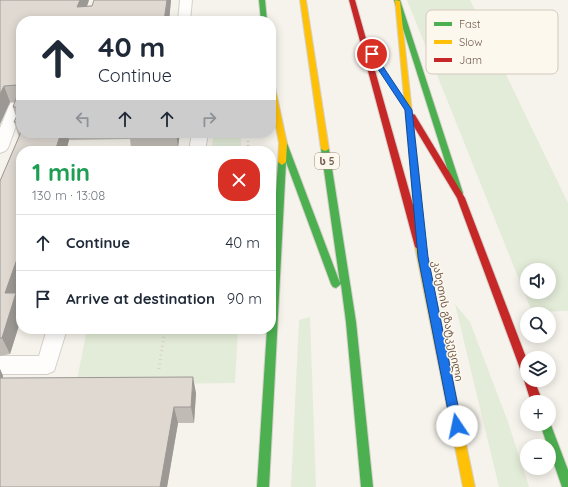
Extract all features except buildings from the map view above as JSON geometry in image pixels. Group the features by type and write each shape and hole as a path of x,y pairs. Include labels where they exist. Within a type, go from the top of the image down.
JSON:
{"main road":[{"path":"262,0 264,16"},
{"name":"ს 5","path":"304,0 351,322 367,487"},
{"name":"კახეთის გზატკეცილი","path":"352,0 423,257 469,487"},
{"path":"397,0 423,257"},
{"path":"397,0 461,198 520,355"},
{"path":"364,43 380,68"},
{"path":"396,92 461,198"},
{"path":"276,112 283,143 351,322"},
{"path":"276,263 283,143"},
{"path":"263,487 272,334"},
{"path":"548,431 568,487"}],"lane":[{"path":"184,16 186,0"},
{"path":"0,148 16,106"},
{"path":"0,365 47,365 56,334"}],"path":[{"path":"159,370 164,334"}],"green space":[{"path":"407,0 470,0 475,10 426,10 426,47"},
{"path":"437,74 506,74 568,203 568,311 556,311 556,307 530,307 527,299 556,299 556,263 520,263 520,282"},
{"path":"213,138 241,138 241,146 212,146"},
{"path":"455,304 470,322 508,422 520,459 520,475 525,475 529,487 499,487"},
{"path":"310,317 316,487 291,487 299,320"},
{"path":"86,334 238,334 235,383 76,385"}],"traffic: fast":[{"path":"262,0 264,16"},
{"path":"397,0 459,193"},
{"path":"283,143 336,284"},
{"path":"325,149 351,322 367,487"},
{"path":"276,265 282,162"},
{"path":"263,487 272,334"},
{"path":"548,431 568,487"}],"traffic: slow":[{"path":"303,0 325,149"},
{"path":"397,1 417,196"},
{"path":"276,108 283,143 282,162"},
{"path":"420,247 469,487"}],"traffic: jam":[{"path":"352,0 420,247"},
{"path":"411,115 461,198"},
{"path":"461,198 520,355"},
{"path":"532,387 534,395"}],"route":[{"path":"372,54 408,110 423,257 457,426"}]}
